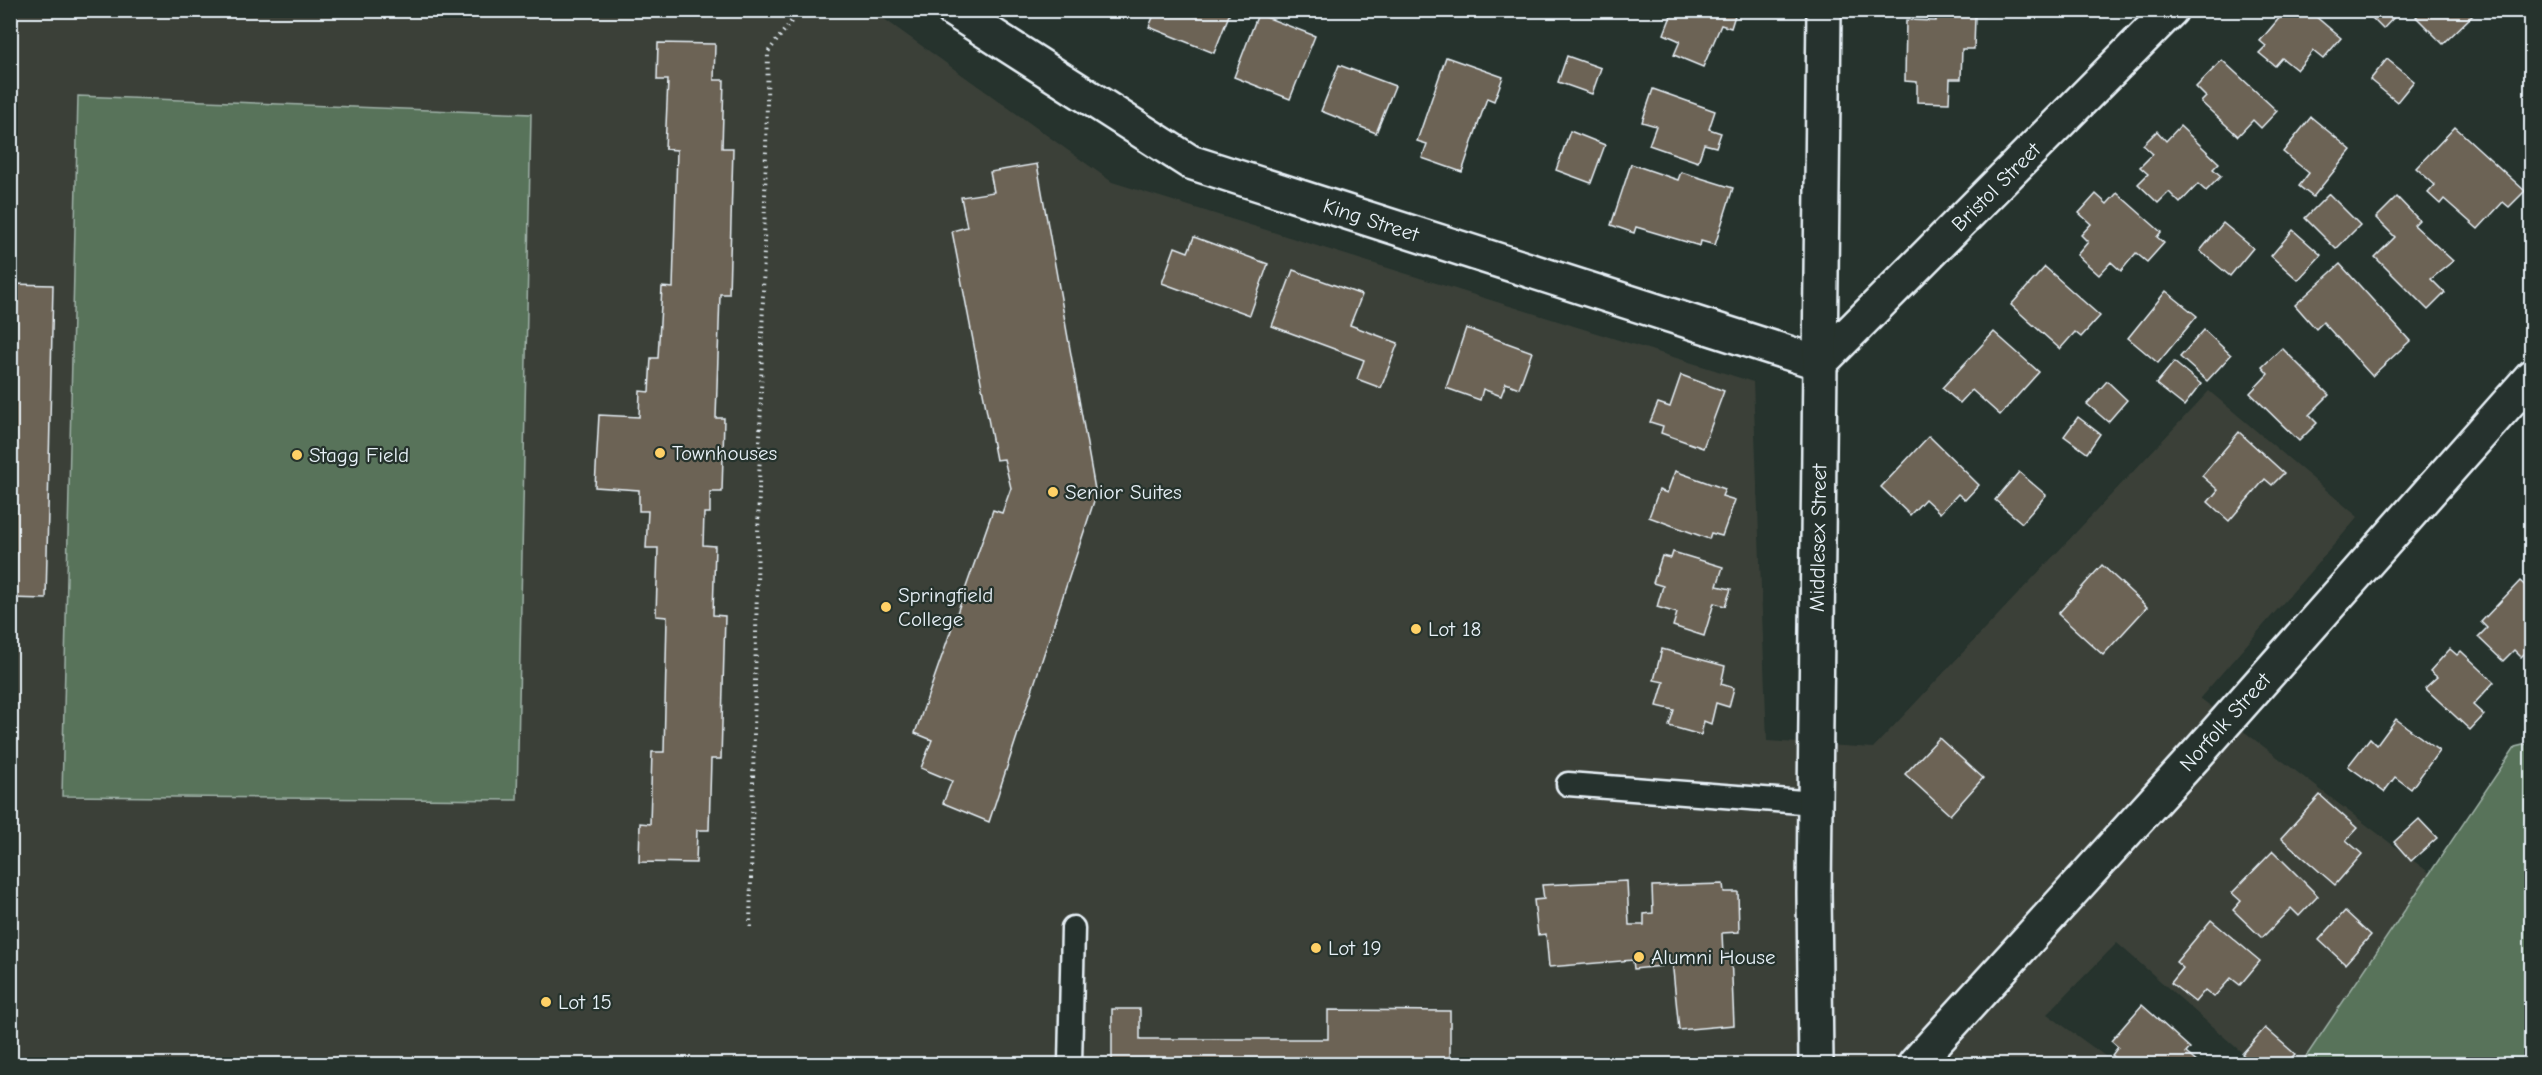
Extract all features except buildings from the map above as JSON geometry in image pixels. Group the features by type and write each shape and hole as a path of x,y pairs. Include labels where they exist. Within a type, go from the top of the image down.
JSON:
{"street":[{"name":"King Street","path":"953,10 1191,162 1820,363"},
{"name":"Middlesex Street","path":"1816,1065 1815,803 1824,10"},
{"name":"Bristol Street","path":"1820,363 2171,10"},
{"name":"Norfolk Street","path":"1916,1065 2198,753 2532,376"}],"lane":[{"path":"1568,784 1815,803"},
{"path":"1070,1065 1072,928"}],"path":[{"path":"750,927 768,52 800,10"}],"shaded area":[{"name":"Springfield College","path":"864,10 880,16 1112,182 1753,382 1767,741 1873,748 2209,391 2358,517 2200,698 2465,900 2325,1064 2255,1064 2117,943 2047,1014 2116,1064 11,1064 10,11"}],"green space":[{"name":"Stagg Field","path":"78,96 531,114 517,800 62,796"},
{"path":"2531,743 2531,1064 2301,1064 2515,747"}],"place":[{"name":"Townhouses","path":"660,453"},
{"name":"Stagg Field","path":"297,455"},
{"name":"Senior Suites","path":"1053,492"},
{"name":"Springfield College","path":"886,607"},
{"name":"Lot 18","path":"1416,629"},
{"name":"Lot 19","path":"1316,948"},
{"name":"Alumni House","path":"1639,957"},
{"name":"Lot 15","path":"546,1002"}]}
